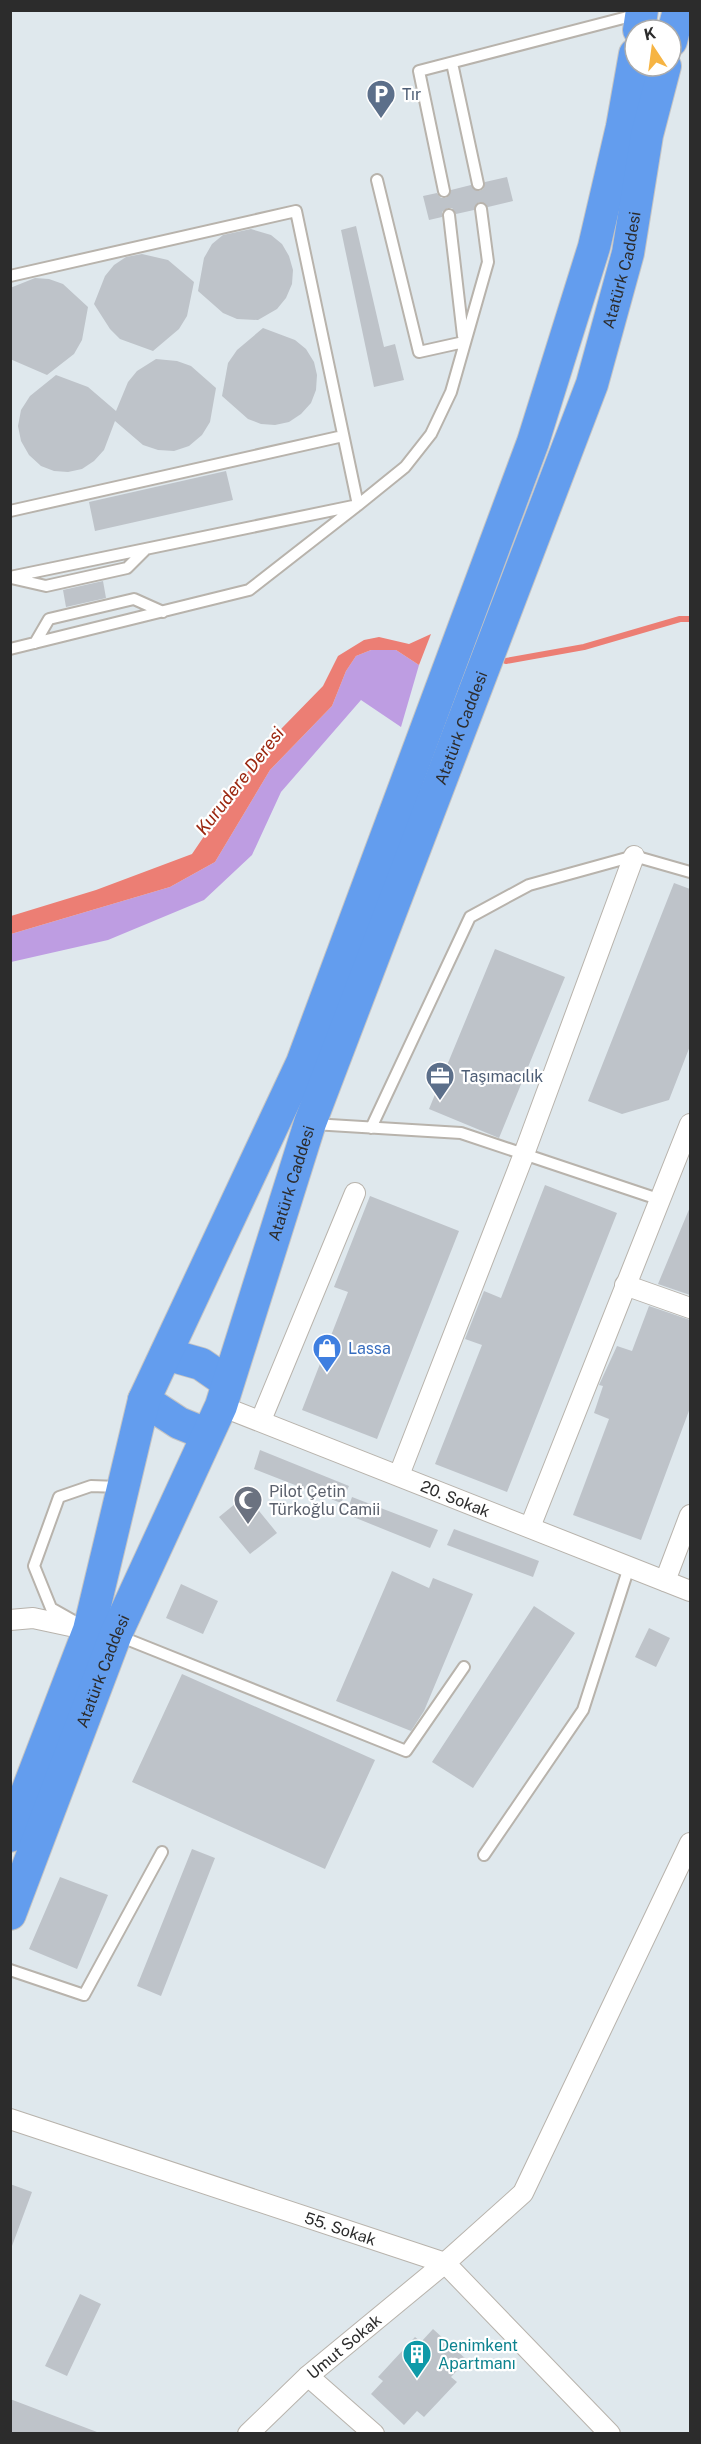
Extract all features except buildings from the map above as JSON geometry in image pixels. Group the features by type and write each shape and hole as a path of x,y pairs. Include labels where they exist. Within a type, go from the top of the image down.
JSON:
{"main road":[{"name":"Atatürk Caddesi","path":"10,1914 103,1632 123,1487 144,1400 302,1064 449,673 533,442 594,247 622,127 631,78"},
{"name":"Atatürk Caddesi","path":"10,1836 103,1632 206,1434 224,1394 310,1123 592,384 628,253 647,135 662,78"},
{"path":"166,1354 201,1364 224,1394"},
{"path":"144,1400 179,1423 206,1434"}],"street":[{"path":"399,1475 525,1154 634,856"},
{"path":"530,1527 690,1124"},
{"path":"261,1420 355,1193"},
{"path":"625,1285 690,1308"},
{"name":"20. Sokak","path":"224,1394 261,1420 690,1592"},
{"path":"665,1581 690,1515"},
{"path":"10,1620 33,1618 103,1632"},
{"name":"Umut Sokak","path":"248,2433 308,2376 445,2263 523,2193 690,1843"},
{"name":"55. Sokak","path":"10,2119 445,2263 610,2433"},
{"path":"308,2376 374,2433"}],"lane":[{"path":"444,191 419,71 623,22"},
{"path":"452,63 478,184"},
{"path":"377,180 419,352 464,342"},
{"path":"10,649 249,590 405,467 431,434 451,392 488,262 481,208"},
{"path":"10,276 296,211 358,505"},
{"path":"449,215 464,342"},
{"path":"10,511 344,436"},
{"path":"10,578 358,505"},
{"path":"10,578 46,586 127,568 146,549"},
{"path":"35,643 49,619 134,599 163,612"},
{"path":"371,1128 470,917 529,885 634,856 690,872"},
{"path":"310,1123 461,1133 661,1200"},
{"path":"123,1487 92,1486 59,1497 34,1566 51,1608 103,1632 406,1751 464,1667"},
{"path":"484,1855 583,1710 629,1567"},
{"path":"10,1970 84,1995 162,1852"}],"shaded area":[{"path":"431,634 419,665 396,650 371,650 356,656 346,671 332,706 270,770 215,862 170,887 11,934 11,916 96,890 192,854 255,761 282,728 323,686 338,656 364,640 379,637 409,644"},
{"path":"371,650 396,650 419,665 401,727 361,700 281,792 252,855 204,900 108,940 11,962 11,934 170,887 215,862 270,770 332,706 346,671 356,656"}],"waterway":[{"name":"Kurudere Deresi","path":"506,661 584,647 680,619 690,619"}],"place":[{"name":"Tır","path":"381,120"},
{"name":"Taşımacılık","path":"440,1102"},
{"name":"Lassa","path":"327,1374"},
{"name":"Pilot Çetin Türkoğlu Camii","path":"248,1526"},
{"name":"Denimkent Apartmanı","path":"417,2380"}]}
